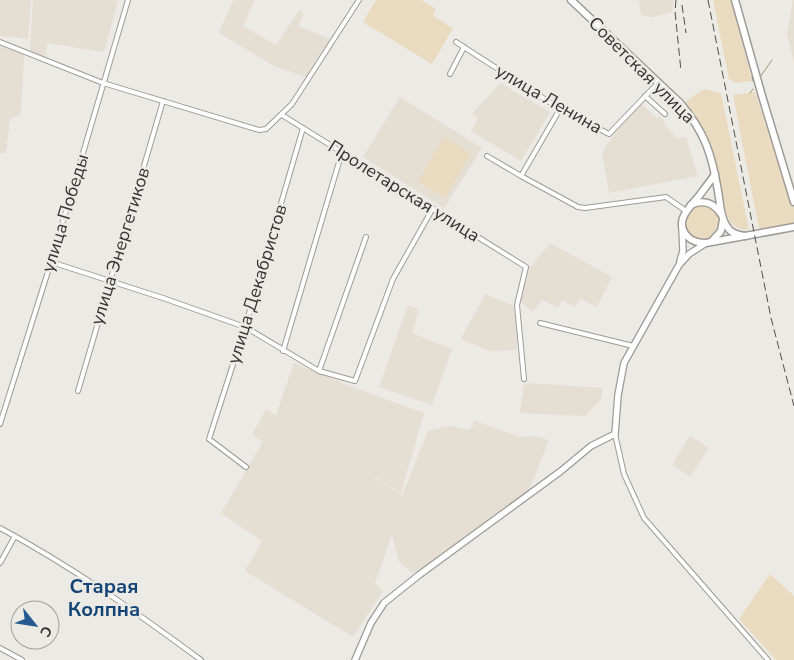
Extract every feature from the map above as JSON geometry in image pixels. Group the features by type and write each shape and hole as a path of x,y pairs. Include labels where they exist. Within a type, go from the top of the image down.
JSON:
{"main road":[{"name":"Советская улица","path":"571,0 680,103 692,117 707,144 715,174 722,217"},
{"path":"736,0 762,96 794,202"},
{"path":"715,174 682,218 682,226 690,240 698,243 708,242 794,228"},
{"path":"687,209 695,203 707,203 717,208 729,229 746,236"},
{"path":"708,242 716,238 721,231 722,217"}],"street":[{"name":"улица Победы","path":"0,424 51,262 128,0"},
{"path":"0,42 103,83 259,130 266,130 292,104 359,0"},
{"name":"улица Ленина","path":"456,42 560,109 609,134 658,83"},
{"path":"450,74 464,47"},
{"path":"645,96 665,114"},
{"name":"улица Энергетиков","path":"78,391 163,101"},
{"path":"521,176 560,109"},
{"name":"Пролетарская улица","path":"282,115 526,267 517,305 524,379"},
{"name":"улица Декабристов","path":"246,466 209,438 245,328 302,128"},
{"path":"283,351 342,152"},
{"path":"487,156 578,207 585,208 666,197 687,209"},
{"path":"51,262 163,298 245,328 319,371 355,381 393,279 432,208"},
{"path":"679,265 683,251 682,226"},
{"path":"319,371 366,236"},
{"path":"708,242 689,254 679,265 624,364 618,395 615,434 624,474 644,518 768,660"},
{"path":"540,324 633,346"},
{"path":"354,660 371,623 384,603 419,575 561,471 591,446 615,434"},
{"path":"0,528 90,580 201,660"},
{"path":"0,563 15,536"},
{"path":"0,648 22,660"}],"shaded area":[{"path":"0,0 31,0 28,39 0,36"},
{"path":"33,0 118,0 104,52 47,43 45,56 30,51"},
{"path":"234,0 255,0 243,26 276,45 299,10 304,13 298,26 330,39 306,77 276,67 219,33"},
{"path":"376,0 421,0 436,9 433,16 453,28 432,64 363,22"},
{"path":"639,0 674,0 672,12 653,17 641,15"},
{"path":"713,0 732,0 752,81 734,83 729,79"},
{"path":"794,0 794,63 787,34"},
{"path":"0,45 24,54 21,114 10,119 6,153 0,153"},
{"path":"500,83 550,112 521,161 471,131 478,118 472,114"},
{"path":"704,89 721,93 749,230 733,225 727,216 716,162 709,141 693,111 685,102"},
{"path":"755,92 794,208 794,226 759,229 733,95"},
{"path":"400,97 482,148 444,208 363,157"},
{"path":"640,103 657,118 659,116 665,121 663,123 678,139 686,137 698,176 609,193 602,153 619,126"},
{"path":"444,137 471,153 445,198 418,182"},
{"path":"702,205 715,210 720,223 715,236 702,241 689,236 684,223 689,210"},
{"path":"550,243 612,277 597,307 581,299 574,307 562,300 558,308 543,300 532,312 520,301 529,269"},
{"path":"485,294 517,307 517,350 489,351 461,339"},
{"path":"408,305 419,310 412,333 452,349 432,405 379,387"},
{"path":"294,363 344,384 424,413 401,493 356,466 402,495 428,431 450,426 470,430 475,421 520,437 535,436 549,440 529,490 424,567 412,573 399,561 392,535 375,583 383,591 353,637 245,571 262,541 221,513 263,442 252,434 266,409 276,415"},
{"path":"524,383 603,388 601,399 585,416 520,413"},
{"path":"690,436 709,448 690,477 672,465"},
{"path":"770,574 794,596 794,660 776,660 739,619"}],"waterway":[{"path":"760,77 772,60"},
{"path":"752,77 753,81"},
{"path":"750,93 753,89"}],"railway":[{"path":"676,0 675,11 681,71"},
{"path":"708,0 771,318 794,406"},
{"path":"682,5 686,33"}],"district":[{"name":"Старая Колпна","path":"104,598"}]}
